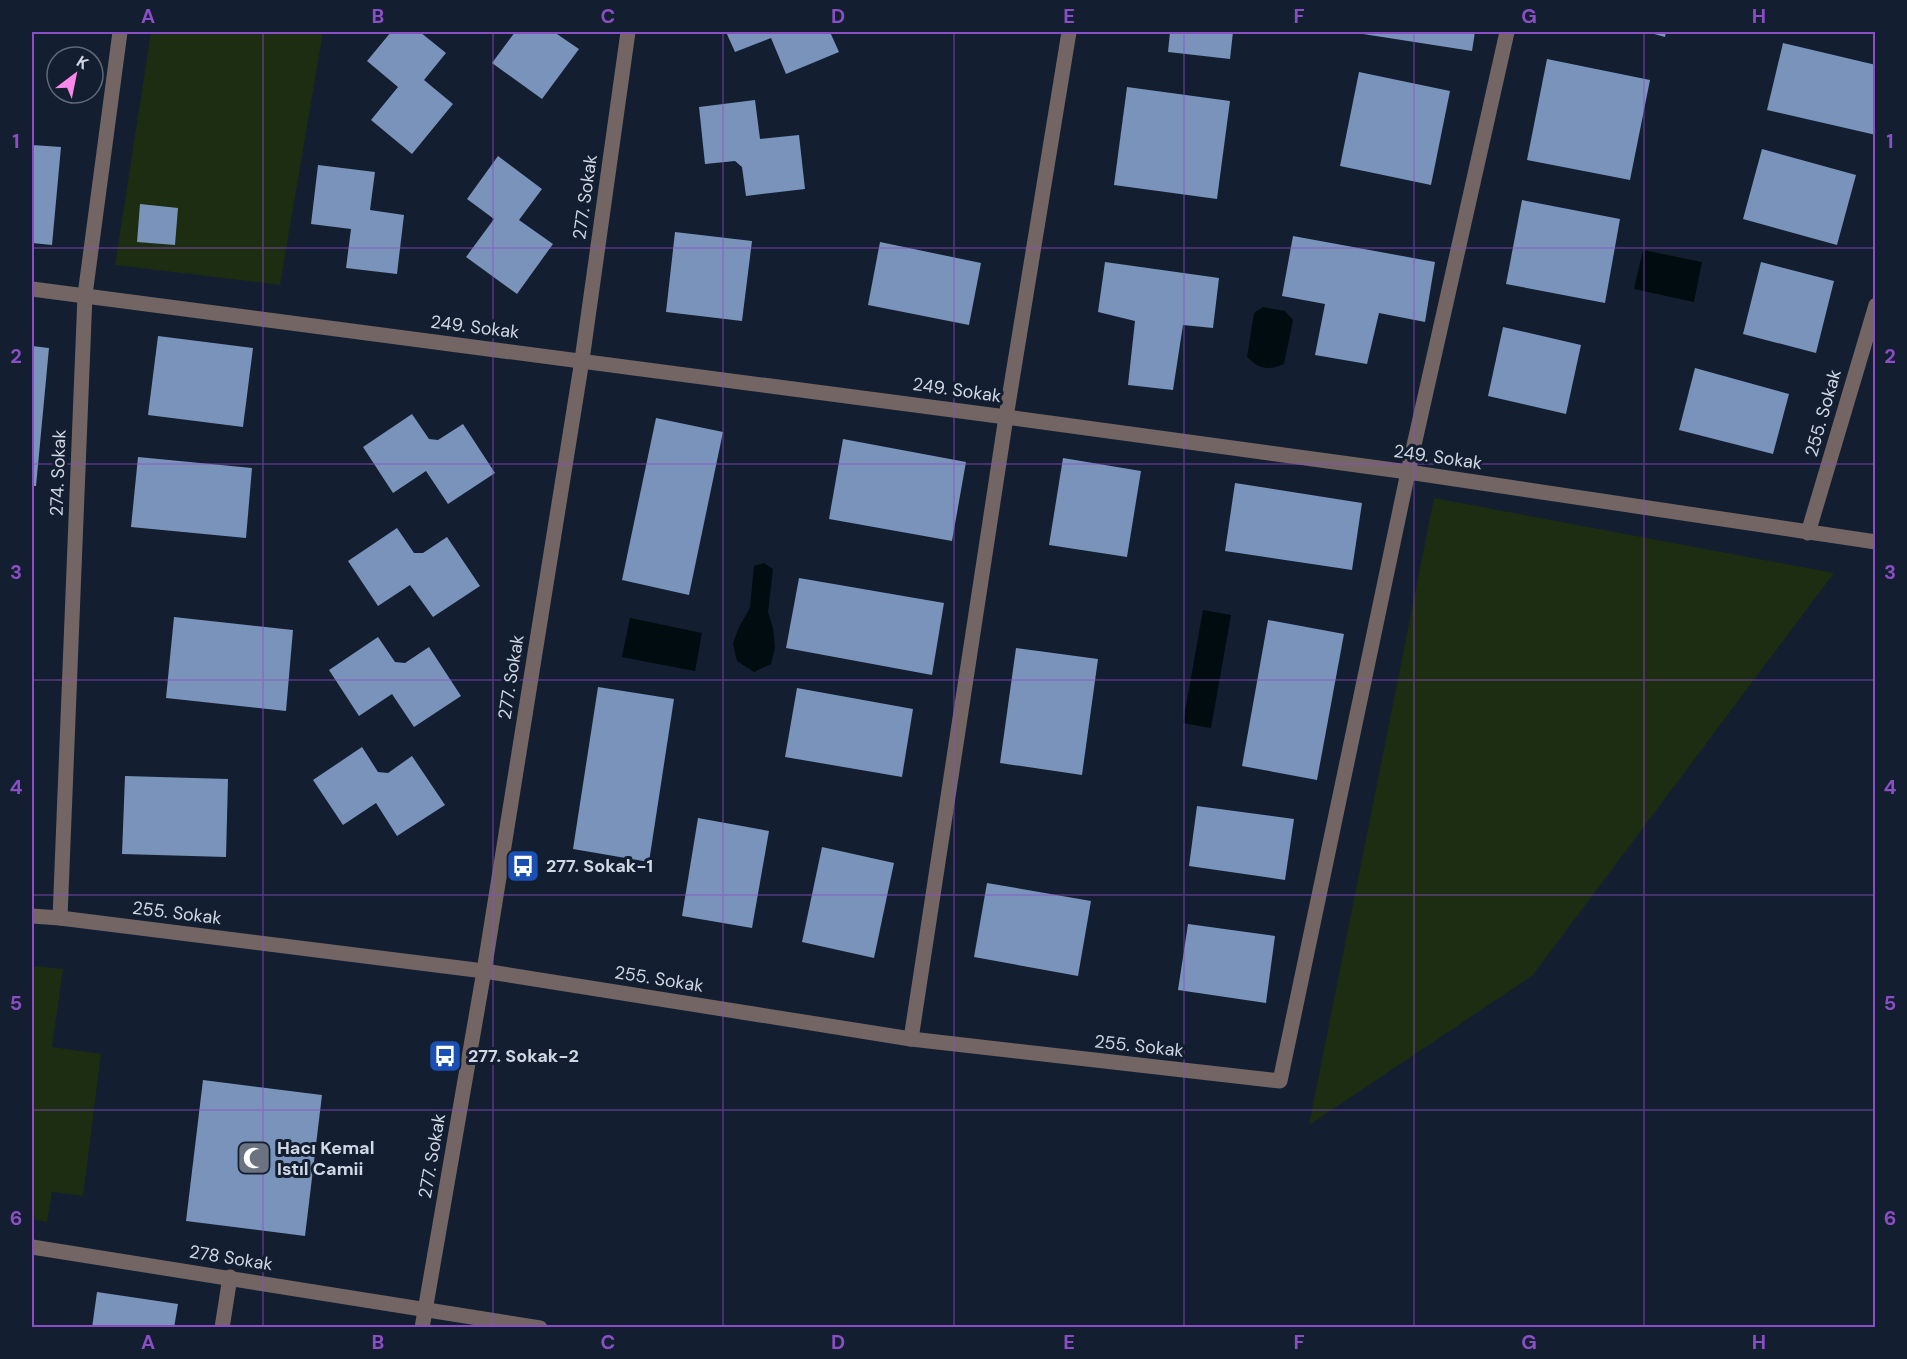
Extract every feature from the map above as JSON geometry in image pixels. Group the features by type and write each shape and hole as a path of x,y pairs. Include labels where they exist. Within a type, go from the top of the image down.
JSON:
{"street":[{"name":"274. Sokak","path":"60,918 85,296 120,32"},
{"name":"277. Sokak","path":"422,1328 484,971 582,360 628,32"},
{"path":"911,1040 1006,417 1069,32"},
{"path":"1408,472 1507,32"},
{"name":"249. Sokak","path":"32,289 582,360 1408,472 1875,542"},
{"name":"255. Sokak","path":"1808,533 1875,305"},
{"name":"255. Sokak","path":"32,916 484,971 911,1040 1280,1081 1408,472"},
{"name":"278 Sokak","path":"32,1247 540,1328"},
{"path":"222,1328 230,1277"}],"green space":[{"path":"151,32 323,32 280,285 115,265"},
{"path":"1434,498 1834,573 1532,976 1309,1125"},
{"path":"32,966 63,969 52,1047 101,1054 83,1196 52,1192 47,1222 32,1219"}],"shaded area":[{"path":"1643,250 1702,262 1694,302 1634,289"},
{"path":"1263,307 1285,311 1293,320 1284,364 1273,368 1264,368 1247,357 1254,313"},
{"path":"764,563 773,569 768,612 775,647 771,664 754,672 737,661 733,643 750,608 754,566"},
{"path":"1203,610 1231,615 1211,728 1183,723"},
{"path":"630,618 702,633 695,671 622,657"}],"building":[{"path":"391,32 420,32 446,53 424,80 453,104 412,154 371,120 398,87 367,61"},
{"path":"515,32 554,32 579,49 542,99 492,63"},
{"path":"726,32 830,32 839,52 786,74 771,38 735,52"},
{"path":"1170,32 1233,32 1230,59 1168,52"},
{"path":"1363,32 1475,32 1472,51 1363,34"},
{"path":"1647,32 1666,32 1665,37"},
{"path":"1783,43 1876,65 1876,135 1767,110"},
{"path":"1547,59 1650,80 1630,180 1527,160"},
{"path":"1359,72 1450,91 1431,185 1340,166"},
{"path":"1127,87 1230,101 1217,199 1114,185"},
{"path":"755,100 760,139 799,135 805,189 746,196 742,167 735,161 705,164 699,107"},
{"path":"32,145 61,147 52,245 32,243"},
{"path":"1762,149 1856,175 1837,245 1743,219"},
{"path":"498,156 542,189 519,220 553,244 517,294 466,257 494,219 467,199"},
{"path":"318,165 375,172 370,210 404,215 397,274 346,268 351,229 311,224"},
{"path":"1522,200 1620,219 1605,303 1506,284"},
{"path":"140,204 178,208 175,245 137,242"},
{"path":"675,232 752,241 742,321 666,312"},
{"path":"1293,236 1435,262 1425,322 1379,313 1367,364 1315,355 1325,304 1282,296"},
{"path":"880,242 981,263 969,325 868,305"},
{"path":"1105,262 1219,278 1213,328 1183,325 1173,390 1128,385 1135,321 1098,312"},
{"path":"1761,262 1834,281 1816,353 1743,334"},
{"path":"1503,327 1581,345 1566,414 1488,396"},
{"path":"158,336 253,348 243,427 148,415"},
{"path":"32,346 49,348 36,486 32,486"},
{"path":"1695,368 1789,394 1773,454 1679,430"},
{"path":"412,414 429,439 438,440 463,424 495,473 448,504 426,471 393,493 363,447"},
{"path":"656,418 723,432 689,595 622,580"},
{"path":"843,439 966,462 952,541 829,519"},
{"path":"138,457 252,468 246,538 131,527"},
{"path":"1063,458 1141,471 1127,557 1049,545"},
{"path":"1235,483 1362,503 1352,570 1225,551"},
{"path":"397,528 414,553 423,553 447,537 480,586 433,617 410,585 378,606 348,561"},
{"path":"799,578 944,603 932,675 786,648"},
{"path":"174,617 293,630 286,711 166,698"},
{"path":"1268,620 1344,634 1317,780 1242,766"},
{"path":"378,637 395,662 405,663 429,647 461,696 414,727 392,694 359,716 329,670"},
{"path":"1016,648 1098,659 1082,775 1000,763"},
{"path":"598,687 674,699 649,862 573,849"},
{"path":"797,688 913,709 902,777 785,757"},
{"path":"362,747 378,772 388,773 412,756 445,805 397,836 376,803 343,825 313,780"},
{"path":"125,776 228,779 226,857 122,854"},
{"path":"1197,806 1294,819 1285,880 1189,866"},
{"path":"698,818 769,831 752,928 682,916"},
{"path":"822,847 894,863 874,958 802,942"},
{"path":"987,883 1091,901 1078,976 974,957"},
{"path":"1188,924 1275,936 1266,1003 1178,990"},
{"name":"Hacı Kemal Istıl Camii","path":"203,1080 322,1095 305,1236 186,1221"},
{"path":"97,1292 178,1304 174,1328 92,1328"}],"place":[{"name":"277. Sokak-1","path":"523,866"},
{"name":"277. Sokak-2","path":"445,1056"},
{"name":"Hacı Kemal Istıl Camii","path":"254,1158"}]}
